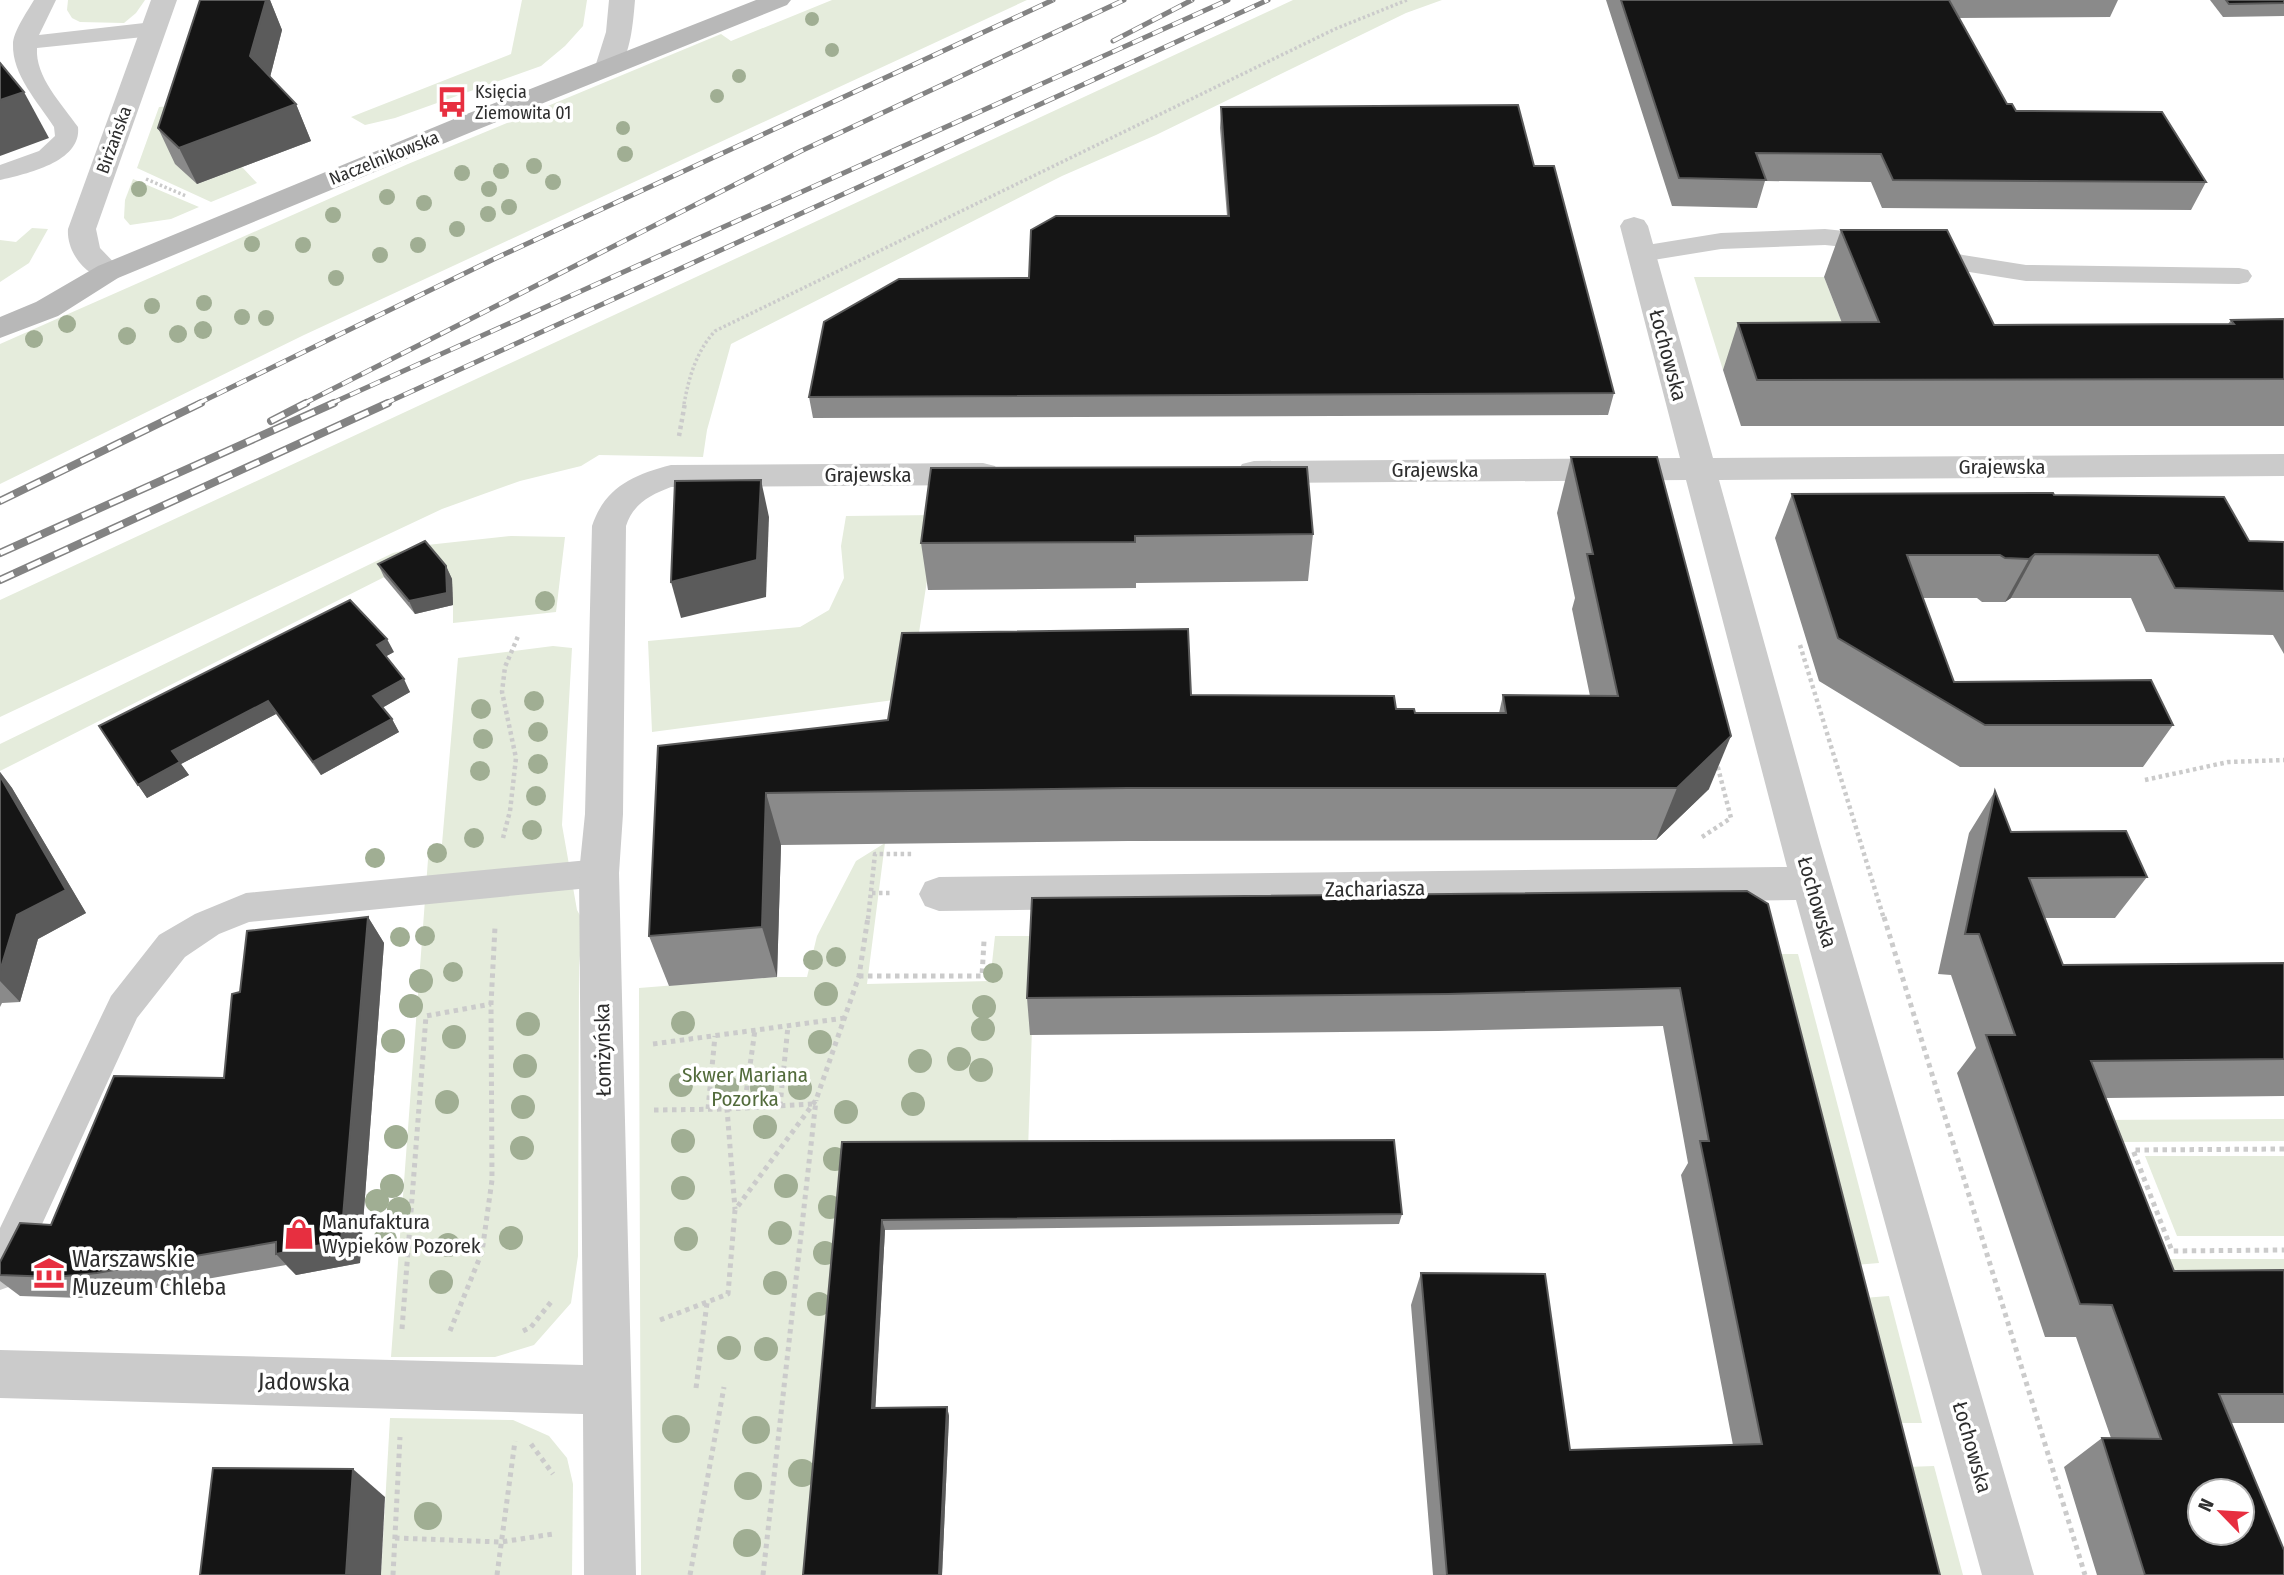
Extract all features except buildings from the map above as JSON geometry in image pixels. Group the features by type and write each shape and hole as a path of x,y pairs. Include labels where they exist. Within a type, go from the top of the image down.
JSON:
{"main road":[{"name":"Naczelnikowska","path":"0,328 47,309 108,272 778,0"},
{"name":"Naczelnikowska","path":"0,301 33,289 108,272"}],"street":[{"name":"Birżańska","path":"108,272 84,248 81,240 82,229 164,0"},
{"path":"608,67 619,32 622,0"},
{"name":"Łochowska","path":"1637,240 1811,883 2008,1575"},
{"name":"Grajewska","path":"1226,472 2284,465"},
{"name":"Grajewska","path":"609,526 612,514 630,493 643,485 670,476 1018,474"},
{"name":"Łomżyńska","path":"609,526 604,814 599,873 610,1575"},
{"name":"Zachariasza","path":"939,894 1811,883"},
{"name":"Jadowska","path":"0,1374 608,1390"}],"lane":[{"path":"0,173 48,155 56,150 67,136 66,127 24,59 23,43 30,23 45,0"},
{"path":"23,43 153,29"},
{"path":"1637,240 1721,241 1825,237 1883,243 1963,263 2026,273 2239,276"},
{"path":"0,1271 124,1007 172,946 207,924 246,908 599,873"}],"path":[{"path":"670,476 696,355 704,341 715,331 1335,29 1407,0"},
{"path":"141,176 187,197"},
{"path":"449,1334 482,1252 492,1180 491,1004 497,884 500,850 510,811 516,758 502,692 505,667 519,634"},
{"path":"1799,641 2084,1575"},
{"path":"1696,841 1731,818 1714,751"},
{"path":"2145,780 2228,762 2284,760"},
{"path":"763,1575 814,1102 859,976 875,854 917,854"},
{"path":"859,976 982,976 985,931"},
{"path":"402,1332 426,1016 491,1004"},
{"path":"645,1045 845,1018"},
{"path":"780,1106 788,1026"},
{"path":"744,1108 755,1030"},
{"path":"708,1109 715,1036"},
{"path":"648,1110 727,1109 814,1102"},
{"path":"735,1210 814,1102"},
{"path":"657,1321 728,1294 735,1210 727,1109"},
{"path":"2284,1149 2133,1150 2172,1251 2284,1250"},
{"path":"521,1332 531,1327 552,1301 555,1291"},
{"path":"696,1388 707,1302"},
{"path":"690,1575 724,1387"},
{"path":"393,1575 400,1428"},
{"path":"507,1435 531,1444 555,1476 556,1487"},
{"path":"497,1575 515,1438"},
{"path":"395,1538 501,1542 561,1533"}],"green space":[{"path":"68,0 145,0 136,13 124,23 80,22 72,18 67,10"},
{"path":"522,0 587,0 583,26 541,66 395,118 365,125 351,117 511,54"},
{"path":"832,0 1027,0 304,335 0,484 0,344 408,164 721,34 731,41"},
{"path":"1293,0 1442,0 1406,13 1156,135 1062,176 731,344 707,430 703,457 599,455 581,466 520,481 442,509 0,717 0,600"},
{"path":"195,104 197,184 242,167 257,183 211,202 137,168 159,107"},
{"path":"133,179 199,207 171,219 130,225 124,218 125,200"},
{"path":"32,228 48,229 29,263 0,282 0,240 16,242"},
{"path":"1694,277 1824,277 1860,369 1723,370"},
{"path":"937,515 909,698 652,732 648,641 800,627 829,610 844,578 841,546 846,516"},
{"path":"511,536 565,537 556,612 453,623 453,605 430,554 0,771 0,744 393,553 427,545"},
{"path":"553,646 572,648 562,825 577,910 583,921 579,967 578,1256 571,1303 534,1345 495,1357 391,1357 429,846 442,844 458,658"},
{"name":"Skwer Mariana Pozorka","path":"885,843 867,984 990,981 995,936 1035,936 1028,1151 845,1153 806,1575 641,1575 639,988 807,977 817,936 856,861"},
{"path":"1775,954 1798,954 1879,1263 1855,1265"},
{"path":"2284,1119 2284,1141 2120,1142 2165,1259 2284,1259 2284,1280 2154,1281 2094,1120"},
{"path":"2145,1156 2284,1156 2284,1236 2177,1236"},
{"path":"1889,1296 1922,1423 1895,1423 1863,1298"},
{"path":"390,1418 513,1420 549,1436 567,1458 573,1484 572,1575 381,1575"},
{"path":"1934,1466 1963,1575 1935,1575 1907,1467"}],"railway":[{"path":"197,404 494,259 1053,0"},
{"path":"303,404 801,151 1124,0"},
{"path":"1113,41 1192,0"},
{"path":"330,404 1228,0"},
{"path":"384,404 1268,0"},
{"path":"0,501 201,403"},
{"path":"271,421 306,403"},
{"path":"0,553 334,403"},
{"path":"0,580 388,403"}],"place":[{"name":"Księcia Ziemowita 01","path":"452,102"},
{"name":"Manufaktura Wypieków Pozorek","path":"299,1234"},
{"name":"Warszawskie Muzeum Chleba","path":"49,1273"}]}
